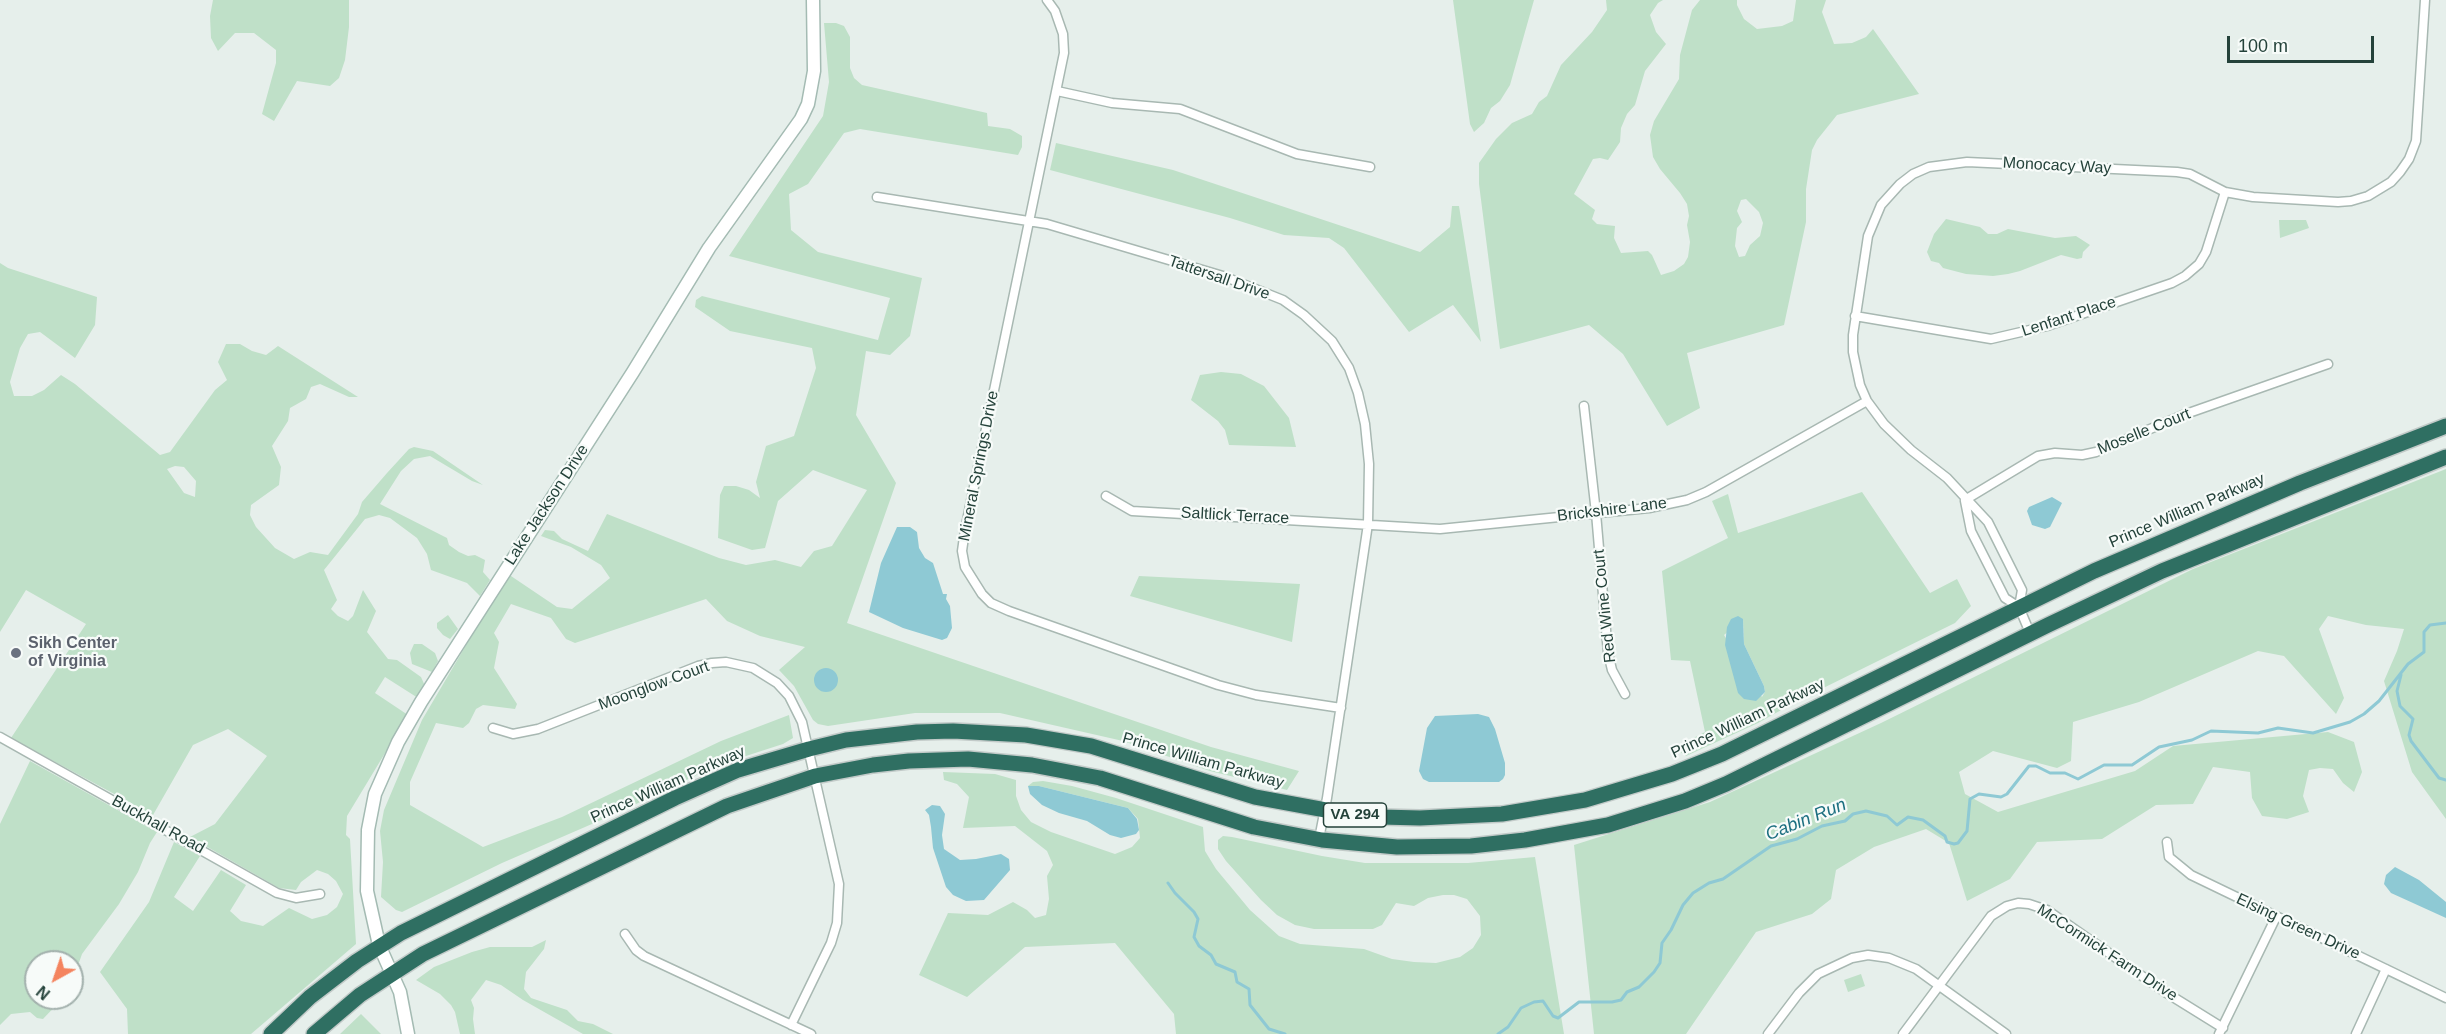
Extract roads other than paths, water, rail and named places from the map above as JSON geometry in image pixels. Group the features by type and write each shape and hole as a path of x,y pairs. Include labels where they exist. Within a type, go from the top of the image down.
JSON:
{"highway":[{"name":"Prince William Parkway","path":"271,1034 310,998 379,945 400,933 675,798 738,770 809,748 846,740 917,732 971,731 1026,735 1091,746 1254,797 1324,810 1381,817 1492,815 1585,801 1629,789 1722,754 2019,608 2177,534 2446,426"},
{"name":"VA 294","path":"314,1034 360,995 392,973 448,941 727,806 815,776 873,765 968,759 1032,765 1100,778 1254,827 1319,839 1397,847 1472,846 1563,834 1647,814 1685,801 1781,758 2030,633 2228,543 2446,457"}],"street":[{"name":"Lake Jackson Drive","path":"408,1034 400,992 379,945 371,914 366,873 370,812 383,774 421,702 633,372 714,241 801,119 808,104 814,71 813,0"},
{"name":"Mineral Springs Drive","path":"1047,0 1055,11 1063,34 1064,53 965,530 962,550 965,567 972,581 991,603 1009,611 1218,685 1256,694 1341,708"},
{"name":"Monocacy Way","path":"2019,608 2022,590 1988,522 1965,500 1947,478 1893,434 1875,414 1867,401 1856,370 1853,352 1855,316 1868,236 1881,205 1900,184 1929,167 1967,162 2177,172 2190,174 2225,192 2253,197 2350,201 2368,196 2391,182 2409,159 2416,141 2425,0"},
{"path":"1057,92 1112,103 1180,109 1297,154 1370,167"},
{"name":"Lenfant Place","path":"1855,316 1991,339 2047,326 2172,283 2185,276 2199,264 2206,252 2225,192"},
{"name":"Tattersall Drive","path":"877,197 1030,221 1223,276 1283,300 1304,315 1332,341 1349,368 1365,424 1369,464 1368,524 1319,839"},
{"name":"Moselle Court","path":"1965,500 2038,456 2055,453 2082,455 2096,452 2183,415 2328,364"},
{"name":"Brickshire Lane","path":"1368,524 1440,529 1649,508 1687,500 1730,479 1867,401"},
{"name":"Red Wine Court","path":"1584,406 1608,653 1612,670 1625,694"},
{"name":"Saltlick Terrace","path":"1106,496 1132,511 1368,524"},
{"name":"Monocacy Way","path":"1965,500 1971,531 2005,598 2019,608 2030,633"},
{"name":"Moonglow Court","path":"493,728 513,734 538,729 698,666 726,662 753,668 777,683 796,708 809,748 837,867 840,906 831,943 791,1025"},
{"name":"Buckhall Road","path":"0,737 277,893 296,898 320,894"},
{"name":"Elsing Green Drive","path":"2167,842 2169,857 2182,869 2276,917 2446,998"},
{"name":"McCormick Farm Drive","path":"1903,1034 1991,916 2007,906 2029,904 2047,910 2221,1031"},
{"path":"2221,1031 2276,917"},
{"path":"625,934 636,950 644,956 811,1034"},
{"path":"1768,1034 1811,980 1825,969 1852,958 1868,955 1903,962 2006,1034"},
{"path":"2356,1034 2386,969"}],"water":[{"path":"2052,497 2062,503 2050,527 2045,529 2032,525 2027,511 2029,507"},
{"path":"897,527 910,527 917,532 919,548 925,558 933,563 943,594 947,594 952,628 947,638 942,640 903,628 869,612 881,563"},
{"path":"1738,616 1743,619 1744,644 1764,686 1765,692 1756,701 1744,699 1738,693 1725,645 1727,627 1731,619"},
{"path":"826,668 831,669 837,675 837,685 831,691 826,692 821,691 815,685 814,680 815,675 821,669"},
{"path":"1478,714 1489,717 1495,729 1505,763 1503,779 1499,782 1429,782 1423,779 1419,771 1427,728 1435,716"},
{"path":"1028,786 1039,786 1128,808 1137,819 1139,830 1136,834 1121,838 1110,835 1087,821 1059,813 1042,805 1030,794"},
{"path":"932,805 940,806 945,814 942,835 944,849 960,860 1001,854 1009,859 1010,870 984,900 966,901 953,895 946,887 933,848 929,815 925,810"},
{"path":"2395,867 2419,880 2446,902 2446,918 2391,893 2384,884 2386,875"}],"waterway":[{"name":"Cabin Run","path":"1498,1034 1508,1027 1521,1008 1534,1002 1543,1001 1553,1016 1558,1018 1579,1002 1621,1000 1627,992 1639,987 1654,972 1660,963 1662,943 1683,905 1693,893 1709,883 1723,879 1771,846 1797,839 1822,826 1845,821 1853,814 1866,811 1887,816 1897,825 1908,817 1923,820 1945,836 1947,842 1954,844 1958,843 1967,831 1970,799 1979,794 2001,797 2007,794 2029,766 2036,766 2050,773 2065,773 2078,779 2104,765 2132,765 2159,747 2192,740 2211,731 2258,733 2278,728 2313,733 2350,722 2379,701 2408,664 2424,652 2424,632 2430,625 2446,623"},
{"path":"2401,675 2397,691 2400,706 2413,719 2409,735 2411,741 2439,778 2446,780"},
{"path":"1168,883 1198,919 1194,937 1199,946 1211,955 1216,964 1235,972 1237,982 1249,989 1250,1005 1269,1029 1285,1034"}],"place":[{"name":"Sikh Center of Virginia","path":"16,653"}]}
